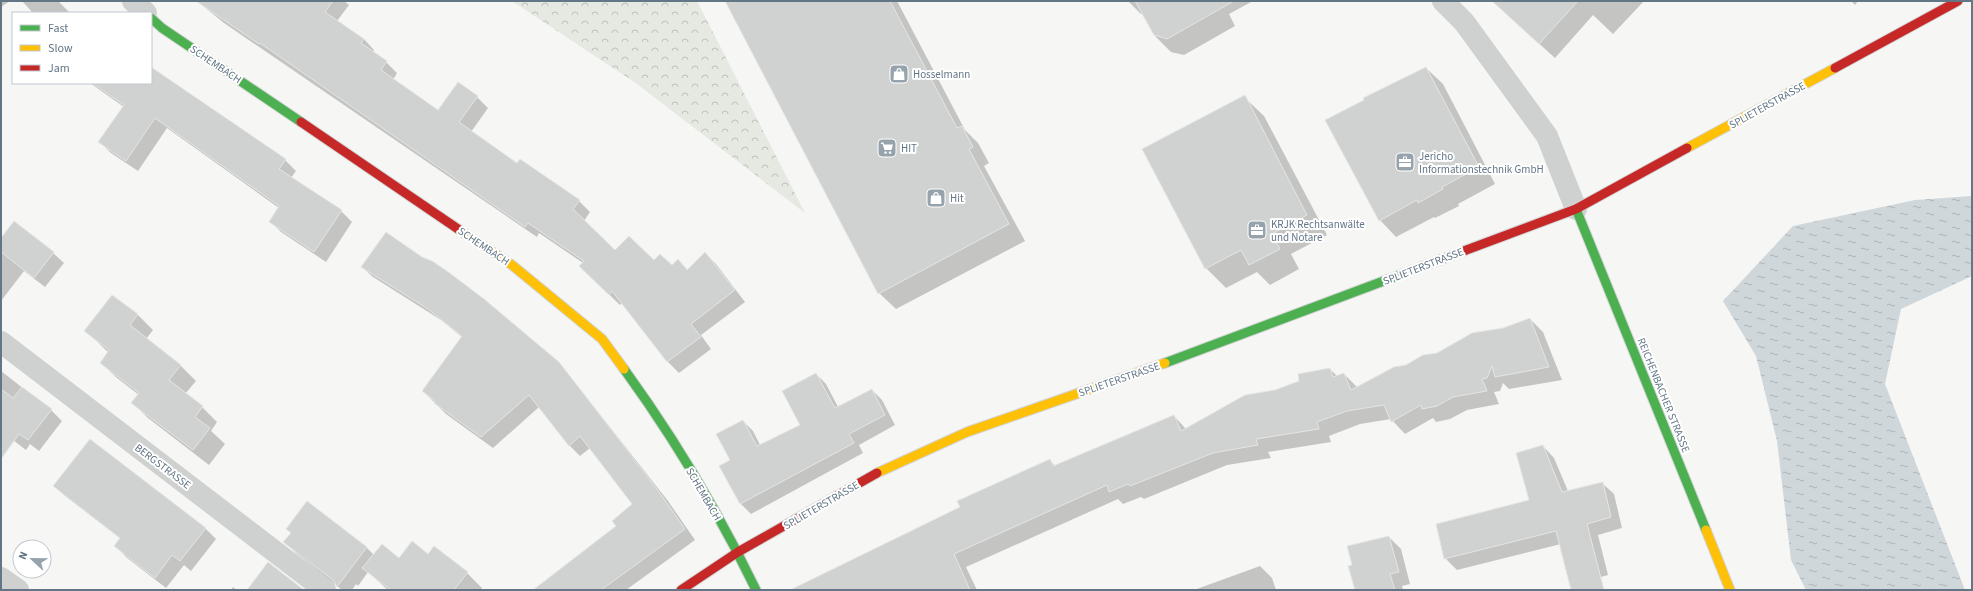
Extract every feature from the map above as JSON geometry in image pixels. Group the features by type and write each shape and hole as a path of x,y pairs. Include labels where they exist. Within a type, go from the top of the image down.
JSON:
{"street":[{"path":"133,1 145,12"},
{"path":"1443,1 1464,22 1547,136 1576,209"},
{"name":"SPLIETERSTRASSE","path":"681,590 738,552 883,470 967,432 1176,358 1576,209 1958,1"},
{"name":"SCHEMBACH","path":"152,19 162,28 512,265 602,339 661,420 738,552 756,590"},
{"name":"REICHENBACHER STRASSE","path":"1576,209 1730,590"},
{"name":"BERGSTRASSE","path":"1,342 325,590"},
{"path":"1,578 18,590"}],"green space":[{"path":"512,1 697,1 805,213 637,84"}],"water":[{"path":"1972,196 1972,276 1901,309 1885,384 1965,590 1806,590 1791,560 1777,441 1756,356 1723,301 1793,226 1915,200"}],"building":[{"path":"196,1 333,1 325,12 364,39 361,43 387,61 381,70 438,110 458,82 478,96 459,122 517,163 520,159 580,200 573,209 615,250 629,236 654,260 660,254 672,265 678,259 687,270 705,252 735,290 691,324 701,337 667,362 612,291 609,295 579,266 584,261 528,223 525,227 260,43 259,44"},
{"name":"HIT","path":"725,1 890,1 957,128 962,126 973,147 969,149 1009,224 878,294"},
{"path":"1135,1 1234,1 1167,39 1154,35"},
{"path":"1492,1 1578,1 1539,44"},
{"path":"1426,67 1479,167 1442,187 1443,189 1418,203 1417,200 1379,221 1325,120 1364,100 1363,98"},
{"path":"152,68 286,159 279,169 342,210 314,252 269,222 279,206 155,118 126,161 98,142 124,105 93,84 152,84"},
{"path":"1245,95 1307,215 1272,234 1280,249 1249,265 1241,250 1205,269 1142,149"},
{"path":"14,221 54,252 34,278 1,252 1,238"},
{"path":"386,232 422,257 432,261 447,271 484,299 559,362 657,489 685,529 601,590 533,590 616,526 612,521 632,504 580,436 569,446 529,395 481,437 434,403 435,401 422,391 462,336 428,309 361,267"},
{"path":"112,295 138,314 130,325 181,365 169,380 203,406 195,417 210,428 193,450 131,403 139,393 100,363 109,350 84,331"},
{"path":"1530,318 1549,367 1495,377 1492,366 1487,378 1482,379 1487,391 1453,397 1437,406 1422,409 1421,405 1391,422 1384,405 1347,411 1317,422 1319,429 1256,439 1258,445 1213,453 1130,486 1128,484 1109,492 1107,485 954,554 970,590 790,590 960,507 957,501 1050,459 1053,466 1174,415 1181,431 1245,395 1275,390 1299,381 1298,374 1330,368 1333,377 1344,373 1351,390 1394,367 1406,365 1423,355 1437,353 1472,333 1503,328"},
{"path":"816,373 835,408 872,389 885,415 849,434 854,443 740,504 719,466 730,460 716,434 743,420 757,446 800,425 782,391"},
{"path":"22,387 52,409 28,440 19,434 1,459 1,389 13,398"},
{"path":"90,439 206,528 180,561 172,555 155,578 114,546 120,538 53,486"},
{"path":"1543,445 1562,492 1603,482 1611,517 1587,524 1604,590 1571,590 1556,531 1444,559 1436,524 1529,500 1516,453"},
{"path":"307,501 367,547 337,587 333,580 283,542 291,533 286,529"},
{"path":"1389,536 1399,572 1390,574 1395,590 1355,590 1348,566 1352,565 1347,546"},
{"path":"412,541 428,554 434,546 468,572 454,590 391,590 362,568 382,544 399,558"},
{"path":"268,562 304,590 247,590"}],"traffic: fast":[{"path":"152,19 162,28 301,122"},
{"path":"1576,209 1706,530"},
{"path":"1165,363 1437,261"},
{"path":"624,369 661,422 695,476 742,561 756,590"}],"traffic: slow":[{"path":"1687,148 1835,68"},
{"path":"458,229 512,265 602,339 624,369"},
{"path":"877,473 967,432 1165,363"},
{"path":"1706,530 1730,590"}],"traffic: jam":[{"path":"1835,68 1958,1"},
{"path":"301,122 458,229"},
{"path":"1437,261 1576,209 1687,148"},
{"path":"681,590 738,552 877,473"}],"place":[{"name":"Hosselmann","path":"899,74"},
{"name":"HIT","path":"887,148"},
{"name":"Jericho Informationstechnik GmbH","path":"1405,162"},
{"name":"Hit","path":"936,198"},
{"name":"KRJK Rechtsanwälte und Notare","path":"1257,230"}]}
